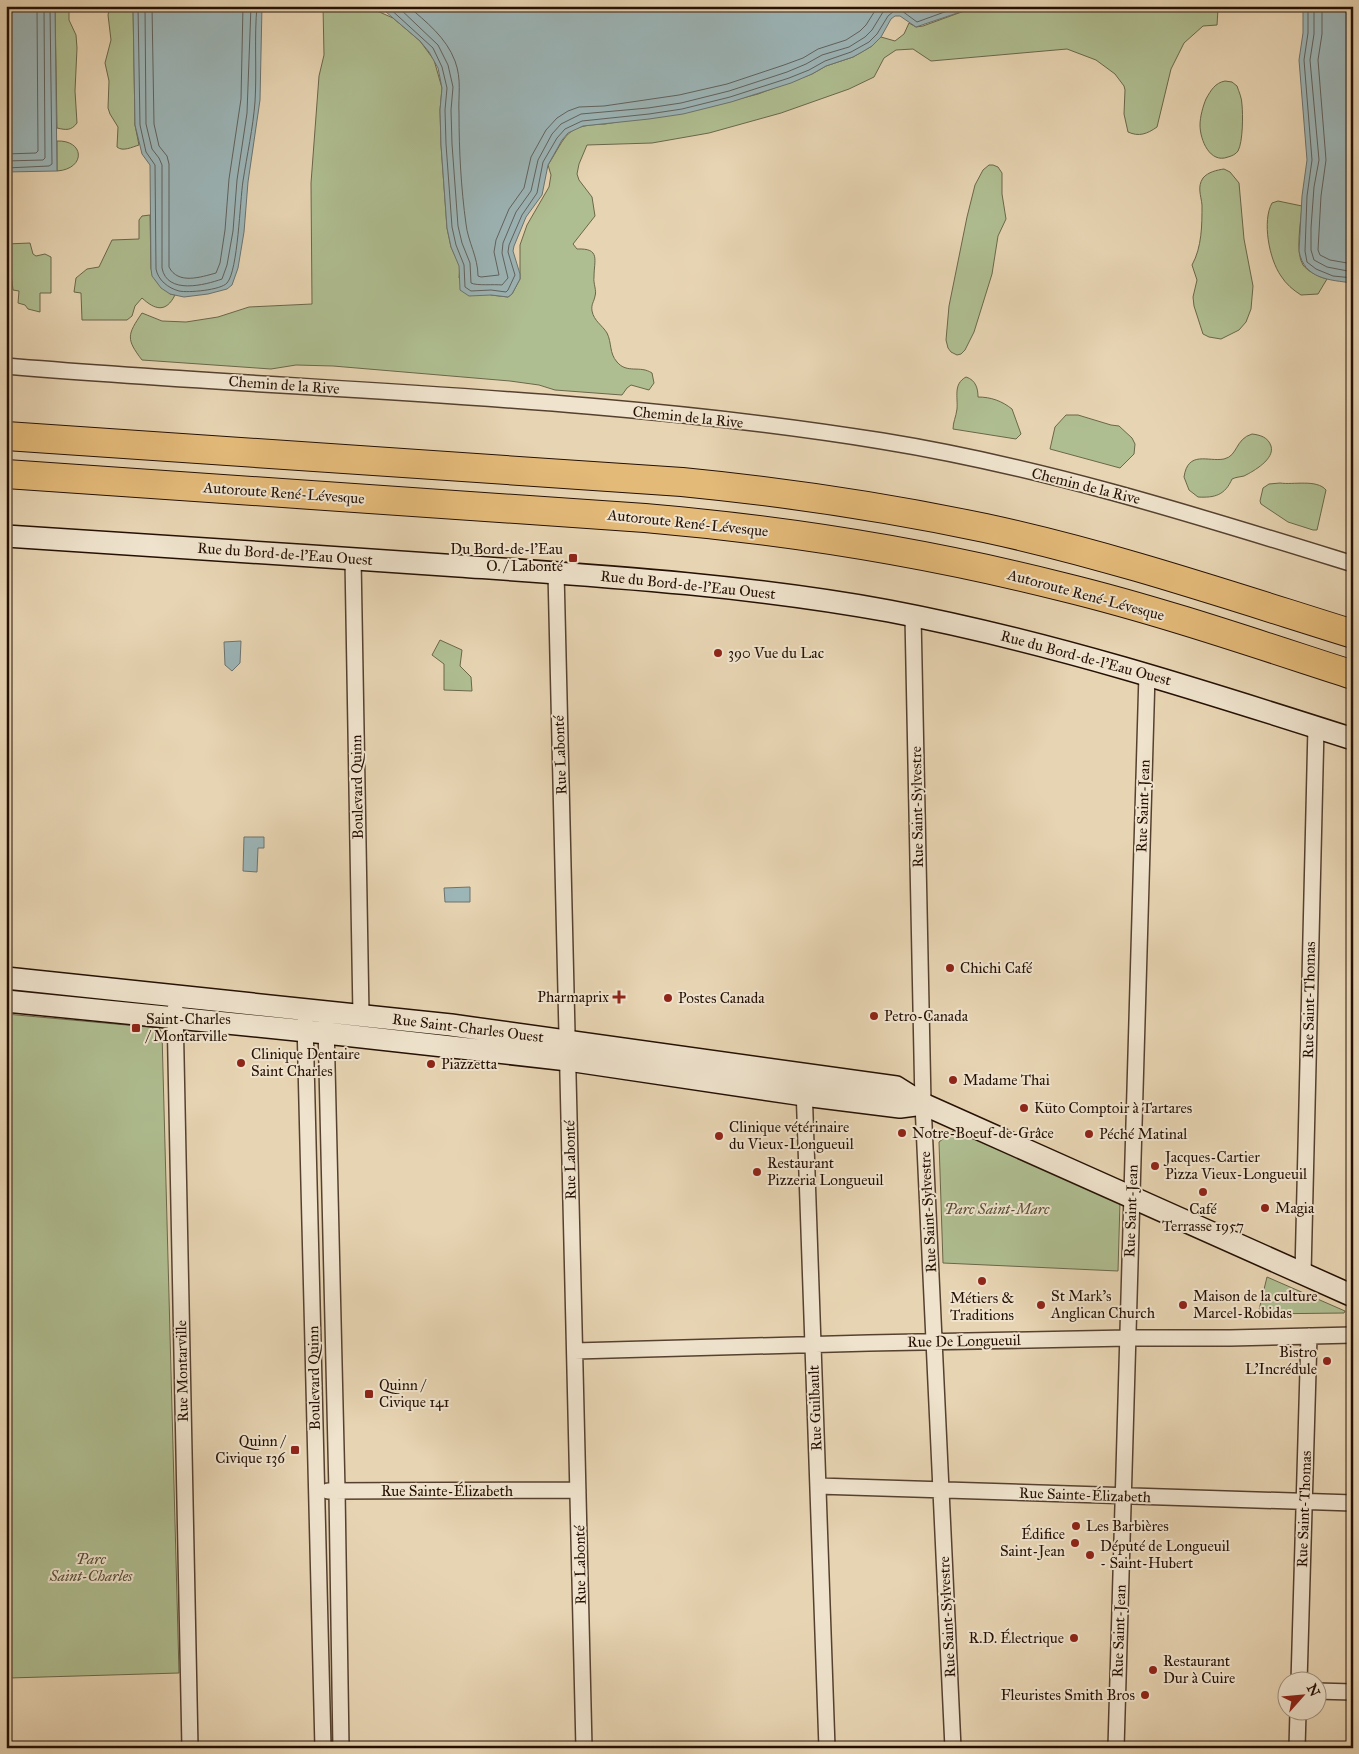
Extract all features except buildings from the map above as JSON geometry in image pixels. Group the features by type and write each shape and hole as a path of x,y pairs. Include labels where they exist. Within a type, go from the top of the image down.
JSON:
{"highway":[{"path":"6,436 663,480 835,500 977,527 1091,554 1353,634"},
{"name":"Autoroute René-Lévesque","path":"6,474 599,514 718,525 817,538 958,563 1063,587 1183,621 1353,675"}],"street":[{"name":"Chemin de la Rive","path":"6,366 599,408 727,420 856,437 967,457 1064,479 1191,514 1353,564"},
{"name":"Rue du Bord-de-l'Eau Ouest","path":"6,536 556,572 753,590 831,601 1002,635 1146,674 1353,739"},
{"name":"Boulevard Quinn","path":"353,559 361,1014"},
{"name":"Rue Labonté","path":"556,572 584,1748"},
{"name":"Rue Saint-Sylvestre","path":"914,616 923,1104 953,1748"},
{"name":"Rue Saint-Jean","path":"1116,1748 1146,674"},
{"name":"Rue Saint-Thomas","path":"1303,1274 1316,727"},
{"name":"Rue Saint-Charles Ouest","path":"6,978 361,1014 568,1050 804,1079 896,1087 923,1104 1353,1296"},
{"name":"Rue Montarville","path":"176,995 174,1018 190,1748"},
{"name":"Rue Saint-Charles Ouest","path":"6,1001 316,1032 568,1050"},
{"name":"Boulevard Quinn","path":"316,1010 317,1491 324,1748"},
{"name":"Boulevard Quinn","path":"316,1010 337,1491 341,1748"},
{"name":"Rue Guilbault","path":"804,1079 827,1748"},
{"name":"Rue De Longueuil","path":"575,1351 813,1344 1230,1338 1353,1334"},
{"name":"Rue Saint-Thomas","path":"1299,1672 1309,1336"},
{"name":"Rue Sainte-Élizabeth","path":"818,1486 1353,1503"},
{"name":"Rue Sainte-Élizabeth","path":"317,1491 578,1490"},
{"path":"1326,1691 1353,1692"},
{"path":"1297,1748 1298,1722"}],"green space":[{"path":"55,6 69,6 69,20 76,35 75,91 77,123 68,129 57,128"},
{"path":"110,6 133,6 135,125 139,145 125,149 117,147 118,127 108,108 109,81 105,63 111,40 108,15"},
{"path":"323,6 366,6 393,18 420,41 434,60 442,88 440,110 441,145 447,228 451,247 460,266 459,278 491,295 508,297 512,294 520,279 520,245 527,225 549,187 551,175 548,165 564,139 574,130 592,125 708,107 758,94 853,57 872,46 881,37 895,41 904,34 909,23 916,27 923,26 978,6 1255,6 1255,8 1241,10 1218,9 1217,25 1203,26 1184,43 1171,69 1157,127 1143,134 1128,132 1124,114 1125,90 1115,74 1096,60 1067,49 931,61 913,49 896,50 884,58 874,77 849,89 781,113 709,133 652,143 587,145 577,174 579,180 592,197 595,216 573,244 577,249 585,249 593,253 595,260 595,294 592,311 596,320 607,333 614,359 625,368 652,373 654,383 649,390 631,385 622,395 555,390 539,385 510,381 333,366 296,365 271,369 142,360 133,347 130,337 133,327 142,313 162,321 186,322 218,317 249,307 312,304 311,183 319,76 324,55"},
{"path":"1225,81 1232,82 1237,86 1242,102 1242,128 1238,151 1222,158 1211,154 1207,149 1200,131 1200,122 1206,99 1216,85"},
{"path":"57,141 73,145 78,155 73,165 57,171"},
{"path":"989,165 998,167 1002,173 1002,194 1006,219 998,236 992,274 974,332 965,350 957,355 948,348 946,340 949,306 975,185 983,170"},
{"path":"1224,169 1230,172 1239,183 1244,239 1253,286 1251,309 1246,322 1239,330 1221,339 1203,334 1194,306 1193,297 1197,280 1192,265 1198,251 1201,236 1201,181 1210,173"},
{"path":"1278,201 1302,206 1299,245 1301,260 1308,270 1327,279 1318,294 1301,295 1292,289 1283,279 1273,260 1267,230 1272,203"},
{"path":"150,215 151,269 170,294 175,295 172,301 160,308 151,305 142,298 135,306 132,316 127,320 82,320 81,293 74,292 76,278 87,269 99,267 112,240 139,239 139,220 142,216"},
{"path":"30,243 33,254 36,256 45,254 51,257 51,293 40,293 40,312 28,309 25,305 18,303 19,291 13,290 11,273 6,267 6,244"},
{"path":"966,377 976,385 978,397 996,400 1012,409 1021,434 1016,439 953,429 959,383"},
{"path":"1066,415 1078,415 1119,426 1132,438 1135,444 1134,454 1120,468 1050,449 1055,427"},
{"path":"1252,434 1261,436 1270,443 1270,455 1263,464 1244,476 1232,479 1223,492 1214,496 1198,497 1189,490 1184,477 1190,463 1200,459 1218,460 1229,457 1246,436"},
{"path":"1311,483 1326,490 1317,530 1288,522 1261,504 1263,488 1269,484"},
{"path":"440,640 462,650 460,666 471,677 472,691 444,690 444,664 432,655"},
{"name":"Parc Saint-Charles","path":"6,1014 159,1028 162,1033 179,1673 9,1678 6,1559"},
{"name":"Parc Saint-Marc","path":"956,1129 1120,1201 1118,1271 943,1263 939,1142"},
{"path":"1267,1277 1345,1311 1344,1313 1258,1314"}],"water":[{"path":"6,6 55,6 57,171 6,172"},
{"path":"133,6 262,6 260,100 248,182 244,232 238,268 232,285 227,289 184,297 170,294 161,288 152,276 150,165 142,154 135,125"},
{"path":"379,6 978,6 916,27 900,16 895,16 891,19 881,37 872,46 853,57 826,66 791,83 731,102 683,114 583,126 568,133 548,165 542,195 526,217 514,246 513,251 520,279 512,294 508,297 491,295 469,296 460,290 459,266 451,247 447,228 441,145 440,110 442,88 438,68 420,41"},
{"path":"1303,6 1353,6 1353,283 1335,281 1312,273 1306,267 1299,251 1302,196 1307,160 1299,60 1303,33"},
{"path":"241,641 240,663 232,671 225,665 224,642"},
{"path":"244,837 264,837 264,848 258,848 257,872 243,871"},
{"path":"470,887 470,902 445,902 444,888"}],"place":[{"name":"Du Bord-de-l'Eau O. / Labonté","path":"573,558"},
{"name":"390 Vue du Lac","path":"718,653"},
{"name":"Chichi Café","path":"950,968"},
{"name":"Pharmaprix","path":"619,997"},
{"name":"Postes Canada","path":"668,998"},
{"name":"Petro-Canada","path":"874,1016"},
{"name":"Saint-Charles / Montarville","path":"136,1028"},
{"name":"Clinique Dentaire Saint Charles","path":"241,1063"},
{"name":"Piazzetta","path":"431,1064"},
{"name":"Madame Thai","path":"953,1080"},
{"name":"Küto Comptoir à Tartares","path":"1024,1108"},
{"name":"Notre-Boeuf-de-Grâce","path":"902,1133"},
{"name":"Péché Matinal","path":"1089,1134"},
{"name":"Clinique vétérinaire du Vieux-Longueuil","path":"719,1136"},
{"name":"Jacques-Cartier Pizza Vieux-Longueuil","path":"1155,1166"},
{"name":"Restaurant Pizzeria Longueuil","path":"757,1172"},
{"name":"Café Terrasse 1957","path":"1203,1192"},
{"name":"Magia","path":"1265,1208"},
{"name":"Métiers & Traditions","path":"982,1281"},
{"name":"St Mark's Anglican Church","path":"1041,1305"},
{"name":"Maison de la culture Marcel-Robidas","path":"1183,1305"},
{"name":"Bistro L'Incrédule","path":"1327,1361"},
{"name":"Quinn / Civique 141","path":"369,1394"},
{"name":"Quinn / Civique 136","path":"295,1450"},
{"name":"Les Barbières","path":"1076,1526"},
{"name":"Édifice Saint-Jean","path":"1075,1543"},
{"name":"Député de Longueuil - Saint-Hubert","path":"1090,1555"},
{"name":"R.D. Électrique","path":"1074,1638"},
{"name":"Restaurant Dur à Cuire","path":"1153,1670"},
{"name":"Fleuristes Smith Bros","path":"1145,1695"}]}
